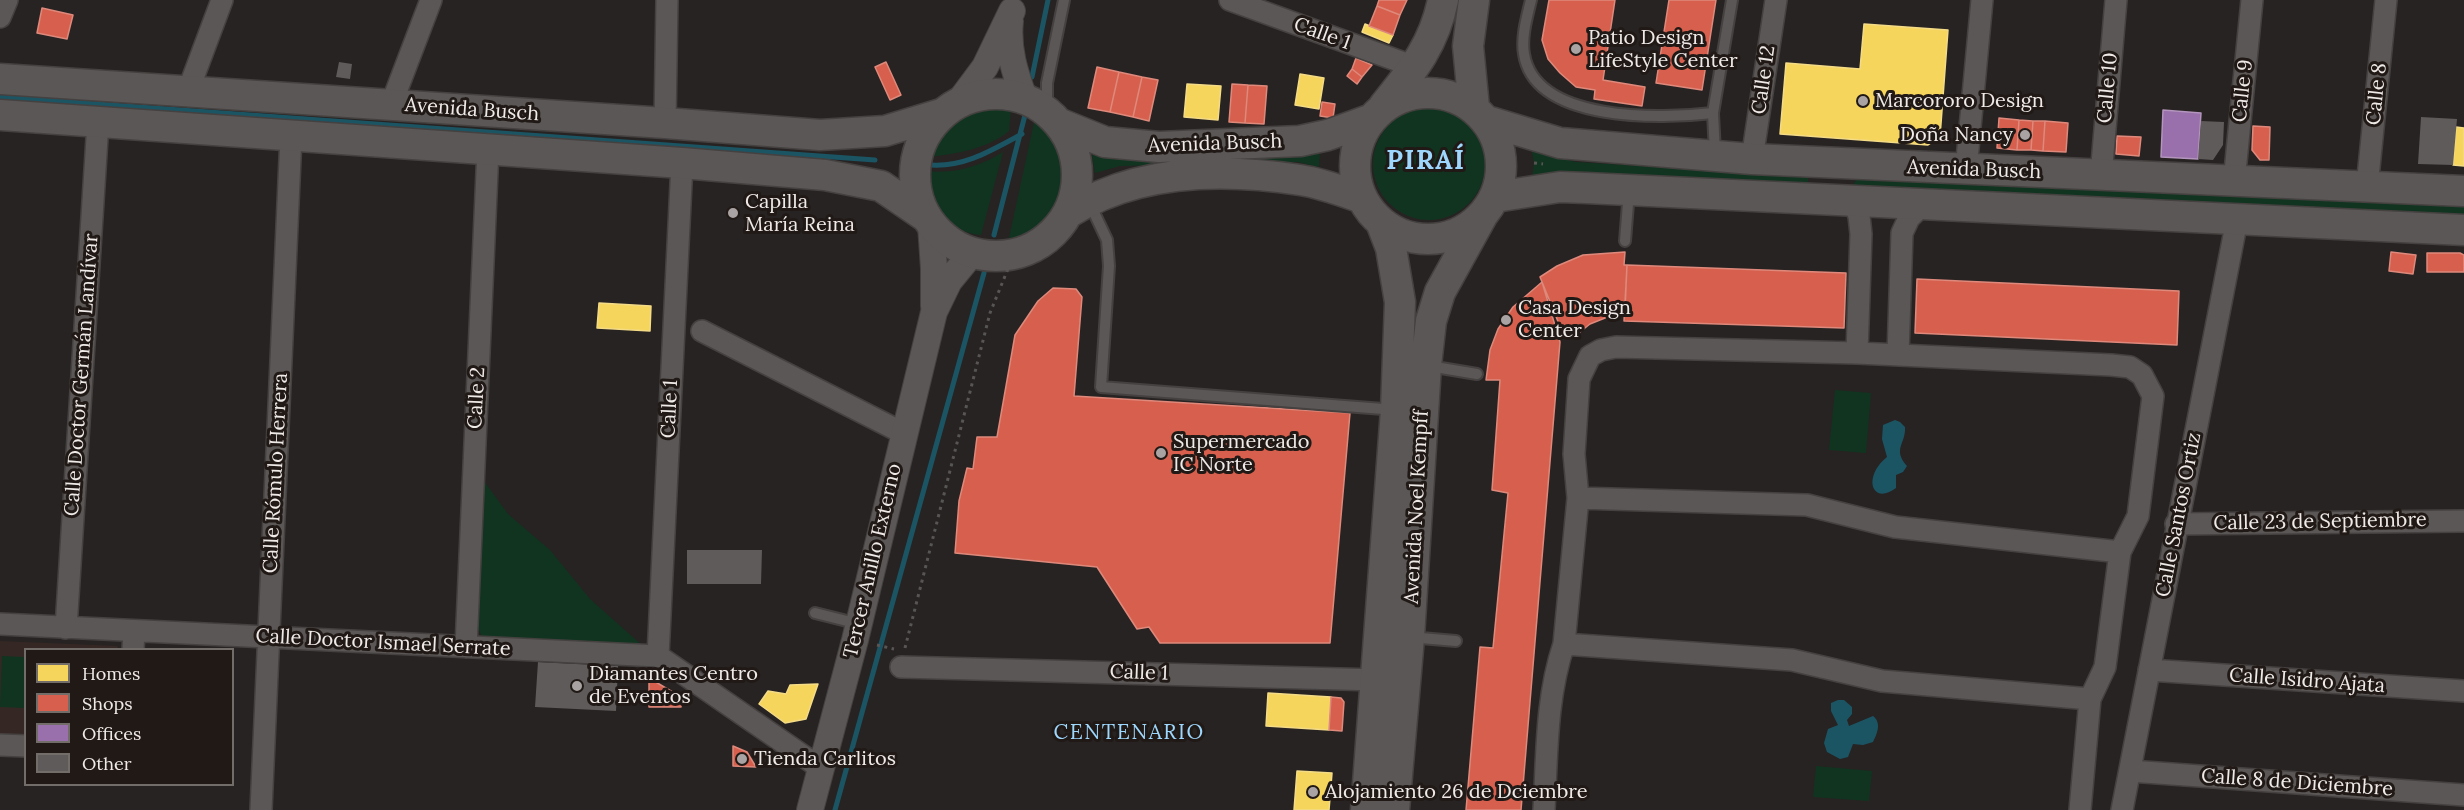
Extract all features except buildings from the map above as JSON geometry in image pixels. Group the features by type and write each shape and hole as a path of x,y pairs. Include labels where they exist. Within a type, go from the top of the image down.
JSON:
{"main road":[{"path":"1377,114 1408,96 1437,93 1450,96 1480,115 1497,139 1502,158 1501,178 1488,207 1468,228 1451,236 1432,239 1414,238 1396,232 1381,222 1362,198 1355,165 1362,133 1377,114 1415,67 1438,24 1443,0"},
{"path":"1474,0 1468,46 1480,115"},
{"name":"Avenida Busch","path":"0,79 392,105 443,125 488,149 825,175 866,182 881,186 928,221"},
{"path":"1002,94 1043,111 1071,143 1077,166 1078,207 1041,243 1014,254 993,256 972,253 945,239 928,221 915,190 914,162 924,135 950,108 980,95 1002,94"},
{"name":"Avenida Busch","path":"0,115 291,136 443,125 665,123 820,135 856,135 885,132 950,108"},
{"name":"Avenida Busch","path":"1043,111 1105,142 1159,147 1300,141 1328,135 1377,114"},
{"name":"Avenida Busch","path":"1480,115 1560,142 1594,147 1808,163 2464,191"},
{"path":"1808,163 1820,174 1821,183 1819,190 1809,199"},
{"path":"1854,202 1847,185 1852,170 1858,165"},
{"name":"Avenida Busch","path":"1078,207 1122,186 1161,177 1216,174 1302,180 1362,198"},
{"name":"Avenida Busch","path":"1488,207 1534,190 1560,188 2464,230"},
{"name":"Avenida Noel Kempff","path":"1395,799 1431,321 1440,292 1488,207"},
{"name":"Avenida Noel Kempff","path":"1366,810 1396,410 1400,302 1391,248 1381,222"},
{"path":"1373,721 1377,772 1395,799"}],"street":[{"path":"0,17 7,0"},
{"path":"188,92 222,0"},
{"path":"392,105 431,0"},
{"path":"665,123 667,0"},
{"name":"Calle 1","path":"1230,0 1415,67"},
{"name":"Calle 12","path":"1752,159 1776,0"},
{"path":"1965,170 1982,0"},
{"name":"Calle 10","path":"2101,176 2116,0"},
{"name":"Calle 9","path":"2234,182 2252,0"},
{"name":"Calle 8","path":"2367,187 2386,0"},
{"path":"1012,5 1009,34 1013,67 1043,111"},
{"path":"950,108 985,67 1012,5"},
{"name":"Calle Doctor Germán Landívar","path":"66,627 98,122"},
{"name":"Calle Rómulo Herrera","path":"261,810 291,136"},
{"name":"Calle 2","path":"466,646 488,149"},
{"name":"Calle 1","path":"658,656 682,163"},
{"path":"1854,202 1861,234 1857,353"},
{"path":"1898,355 1902,233 1909,218 1923,204"},
{"name":"Calle Santos Ortiz","path":"2122,810 2237,220"},
{"name":"Tercer Anillo Externo","path":"928,221 934,268 934,312"},
{"name":"Tercer Anillo Externo","path":"810,810 865,634 903,433 934,312 949,280 972,253"},
{"path":"702,331 903,433"},
{"path":"1549,810 1551,694 1564,644 1578,498 1574,454 1579,379 1590,357 1601,350 1616,348 1857,353 2130,366 2142,375 2153,396 2138,516 2120,552 2106,667 2090,699 2080,810"},
{"path":"1578,498 1807,505 1895,527 2120,552"},
{"name":"Calle 23 de Septiembre","path":"2176,524 2464,521"},
{"name":"Calle Doctor Ismael Serrate","path":"0,624 66,627 134,640 269,637 658,656"},
{"path":"1564,644 1792,660 1882,681 2090,699"},
{"path":"658,656 822,769"},
{"name":"Calle 1","path":"900,658 1377,680"},
{"name":"Calle Isidro Ajata","path":"2149,670 2464,691"},
{"path":"0,745 24,746"},
{"name":"Calle 8 de Diciembre","path":"2130,771 2464,795"}],"lane":[{"path":"1043,111 1064,0"},
{"path":"1531,0 1525,30 1524,54 1532,75 1550,93 1577,106 1623,115 1687,116 1713,113"},
{"path":"1716,156 1713,113 1732,0"},
{"path":"1625,242 1629,190"},
{"path":"1078,207 1098,216 1107,240 1109,266 1101,387 1396,410"},
{"path":"1426,365 1477,374"},
{"path":"816,614 865,634"},
{"path":"1409,637 1456,641"}],"path":[{"path":"1533,134 1534,190"},
{"path":"865,634 900,658 990,313 1014,254"}],"shaded area":[{"path":"0,641 117,646 118,648 24,648 24,736 0,735"}],"green space":[{"path":"995,108 1011,109 1009,131 981,146 928,157 938,135 952,120 971,112"},
{"path":"1429,108 1450,112 1468,125 1481,143 1485,164 1481,185 1468,203 1450,216 1429,220 1408,216 1390,203 1377,185 1373,164 1377,143 1390,125 1408,112"},
{"path":"1035,118 1049,129 1058,143 1063,160 1064,178 1061,196 1054,213 1042,226 1027,236 1009,238"},
{"path":"1531,147 1549,155 1576,162 1800,176 1808,178 1808,186 1532,180 1534,163"},
{"path":"1320,150 1319,167 1298,162 1120,166 1095,173 1092,155 1119,159 1298,154"},
{"path":"1003,152 981,235 969,233 949,222 931,194 926,171 966,168 985,162"},
{"path":"1857,178 2464,203 2464,218 1856,193 1853,185"},
{"path":"1835,390 1871,393 1866,453 1829,450"},
{"path":"481,477 508,514 550,550 590,599 644,647 487,641 481,635 477,625"},
{"path":"2,656 24,657 24,708 0,707"},
{"path":"1816,766 1872,771 1869,801 1813,797"}],"water":[{"path":"1895,420 1905,427 1900,455 1907,466 1903,472 1896,475 1896,488 1881,494 1873,487 1873,480 1874,473 1887,457 1882,439 1883,425"},
{"path":"1844,700 1852,707 1852,714 1847,720 1849,726 1873,716 1878,725 1873,742 1863,745 1853,744 1848,757 1840,759 1827,752 1824,743 1828,729 1838,725 1831,711 1831,703"}],"waterway":[{"path":"1032,77 1048,0"},
{"path":"0,97 875,160"},
{"path":"994,235 1025,115"},
{"path":"931,165 967,160 1022,134"},
{"path":"835,810 984,273"}],"place":[{"name":"Patio Design LifeStyle Center","path":"1576,49"},
{"name":"Marcororo Design","path":"1863,101"},
{"name":"Doña Nancy","path":"2025,135"},
{"name":"Capilla María Reina","path":"733,213"},
{"name":"Casa Design Center","path":"1506,320"},
{"name":"Supermercado IC Norte","path":"1161,453"},
{"name":"Diamantes Centro de Eventos","path":"577,686"},
{"name":"Tienda Carlitos","path":"742,759"},
{"name":"Alojamiento 26 de Dciembre","path":"1313,792"}],"district":[{"name":"PIRAÍ","path":"1426,162"},
{"name":"CENTENARIO","path":"1129,733"}]}
